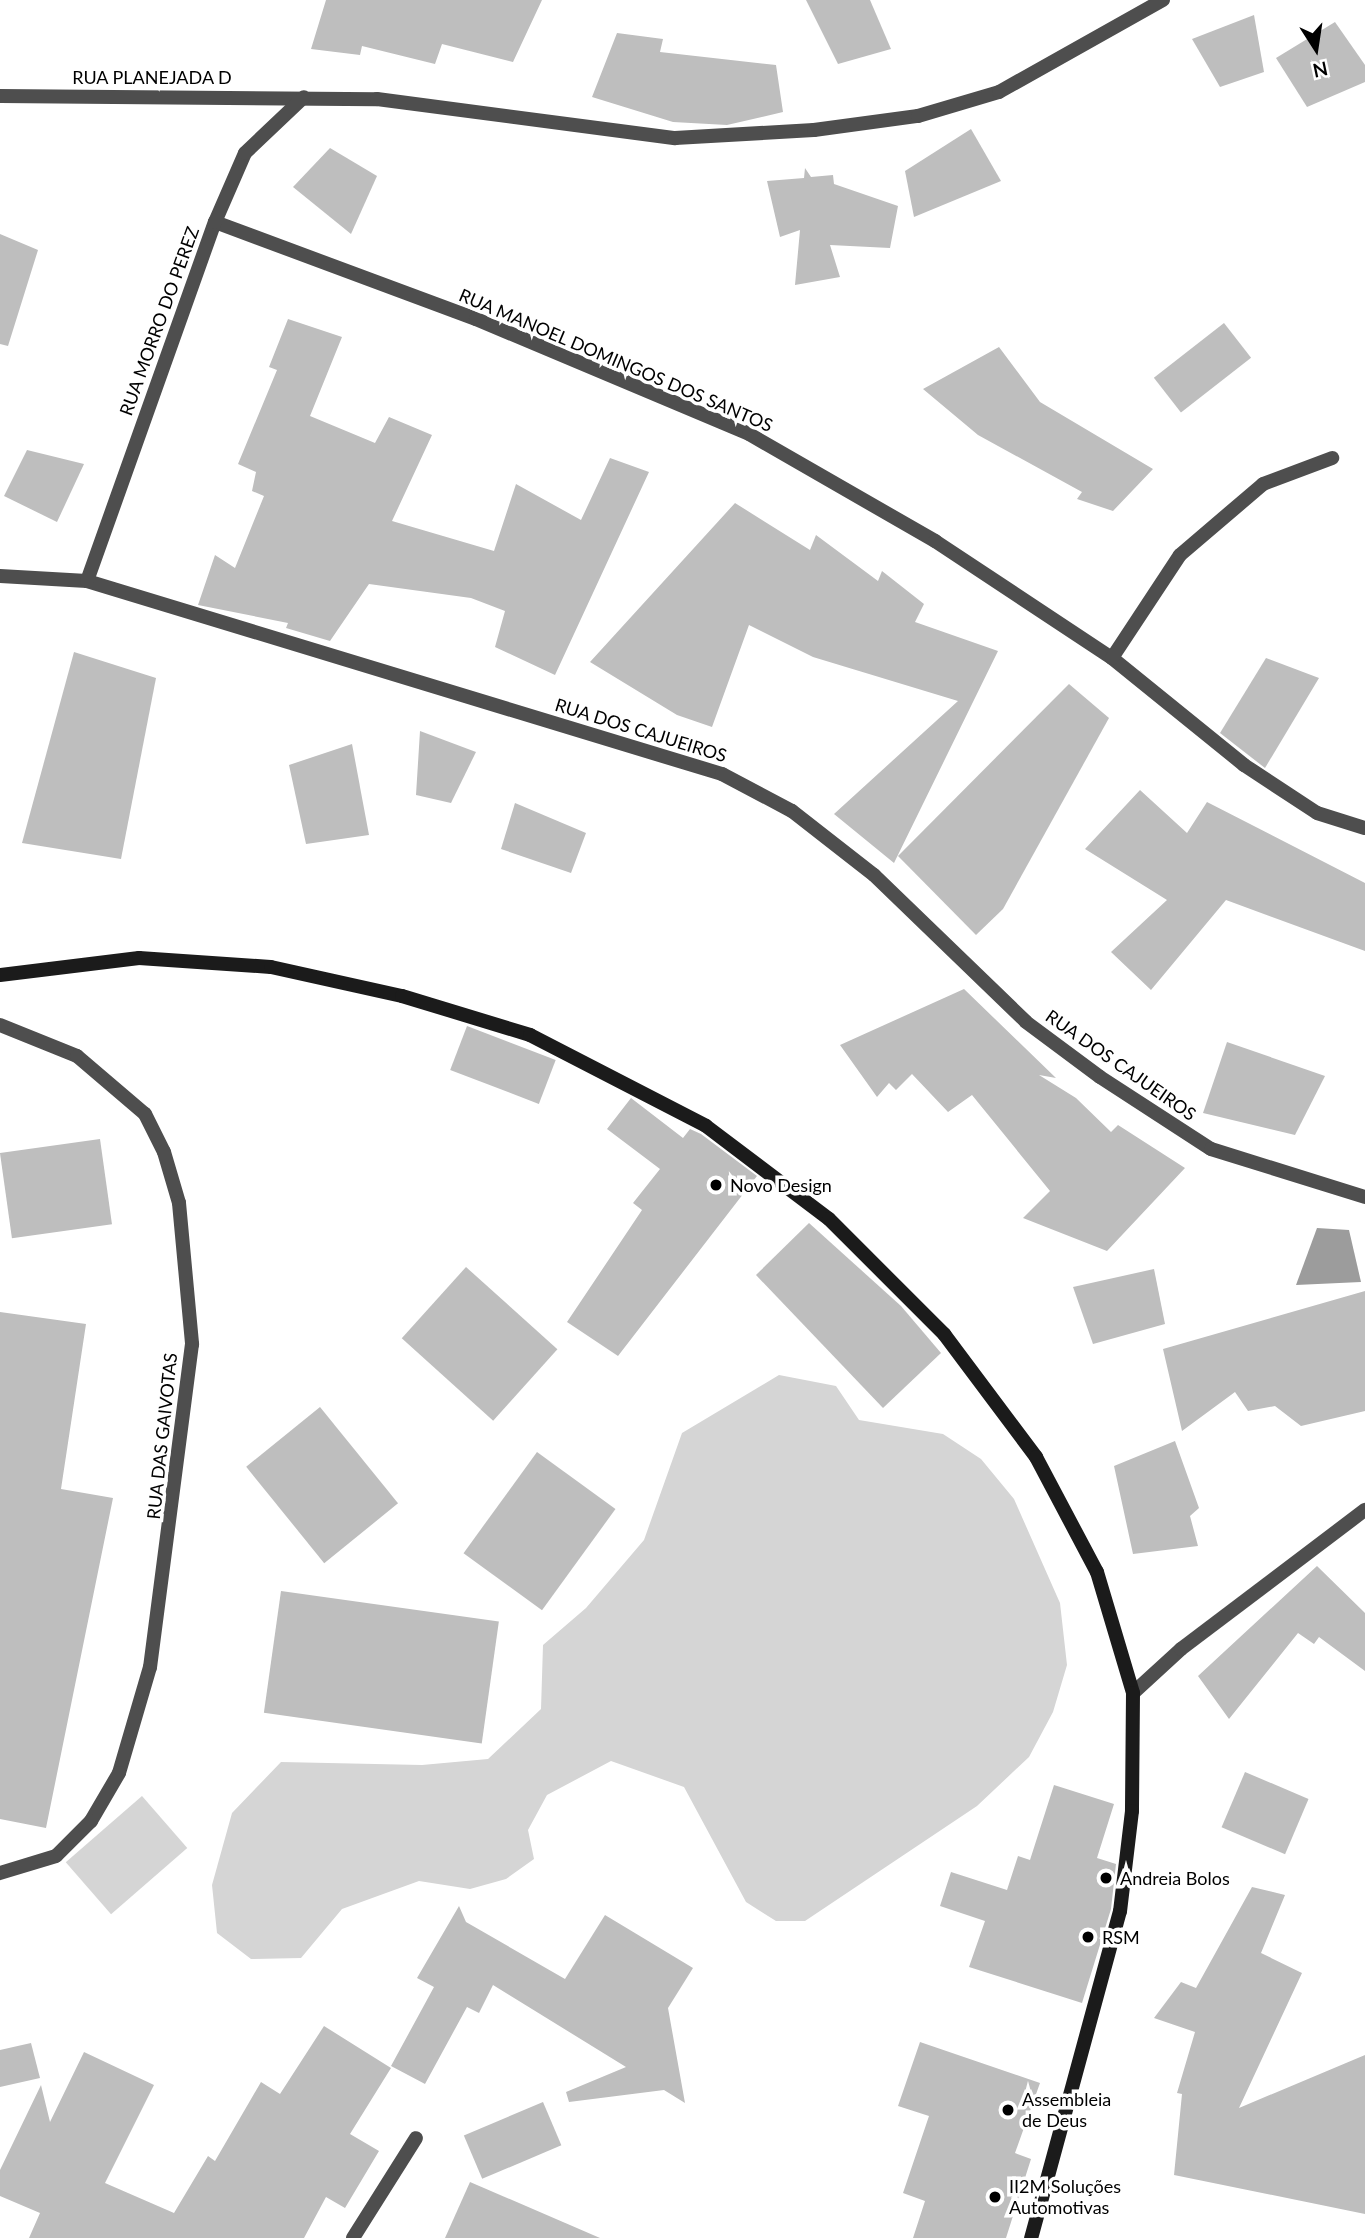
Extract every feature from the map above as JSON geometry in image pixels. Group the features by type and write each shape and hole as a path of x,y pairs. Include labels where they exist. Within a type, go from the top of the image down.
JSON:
{"main road":[{"path":"0,975 139,958 271,967 402,996 530,1035 706,1126 829,1219 944,1334 1036,1457 1097,1572 1133,1693 1132,1811 1120,1911 1031,2238"}],"street":[{"name":"RUA PLANEJADA D","path":"0,96 377,99 675,138 814,130 918,116 999,93 1163,0"},
{"name":"RUA MORRO DO PEREZ","path":"87,581 215,222 245,153 304,97"},
{"name":"RUA MANOEL DOMINGOS DOS SANTOS","path":"215,222 476,319 749,434 935,541 1112,658 1255,772 1317,813 1365,828"},
{"path":"1112,658 1180,555 1263,484 1332,458"},
{"name":"RUA DOS CAJUEIROS","path":"0,576 87,581 722,774 792,811 874,875 1026,1023 1100,1077 1211,1149 1365,1197"},
{"name":"RUA DAS GAIVOTAS","path":"0,1025 77,1055 145,1114 164,1152 179,1203 192,1344 150,1667 119,1773 91,1821 56,1856 0,1873"},
{"path":"1133,1693 1181,1649 1365,1510"},
{"path":"353,2238 416,2138"}],"shaded area":[{"path":"1317,1228 1349,1230 1361,1282 1296,1285"},
{"path":"779,1375 836,1386 859,1420 943,1434 981,1459 1014,1499 1060,1603 1067,1665 1053,1712 1029,1757 977,1806 805,1921 776,1921 746,1902 684,1787 611,1761 547,1795 528,1830 534,1859 506,1879 470,1889 419,1881 342,1909 301,1958 251,1959 217,1933 212,1885 232,1813 281,1762 422,1765 488,1759 541,1709 543,1645 586,1608 644,1540 682,1433"},
{"path":"142,1796 187,1848 111,1914 66,1862"}],"building":[{"path":"326,0 542,0 513,62 442,44 435,64 362,46 360,55 311,49"},
{"path":"806,0 870,0 891,49 838,64"},
{"path":"1254,15 1264,72 1220,87 1192,39"},
{"path":"1335,22 1365,65 1365,82 1307,107 1276,58"},
{"path":"617,33 663,39 660,52 776,65 783,112 727,125 673,122 592,97"},
{"path":"971,129 1001,181 914,217 905,171"},
{"path":"330,148 377,176 351,234 293,187"},
{"path":"805,168 811,177 833,175 834,184 898,206 890,248 830,245 840,277 795,285 800,230 780,237 767,181 804,178"},
{"path":"0,234 38,250 8,346 0,344"},
{"path":"288,319 342,337 310,416 375,443 389,417 432,435 392,521 494,551 516,484 581,520 610,458 649,472 555,675 495,647 505,611 471,598 369,584 330,641 286,628 288,623 198,605 215,555 235,568 264,496 252,491 256,472 238,464 277,370 269,367"},
{"path":"1224,323 1251,358 1181,412 1154,378"},
{"path":"999,347 1040,402 1153,469 1113,511 1077,499 1082,492 978,435 923,389"},
{"path":"27,450 84,464 57,522 4,496"},
{"path":"735,503 810,550 816,535 878,581 882,571 924,604 915,622 998,651 894,863 834,814 958,701 813,657 749,625 712,727 677,715 590,662"},
{"path":"74,652 156,678 121,859 22,843"},
{"path":"1266,658 1319,678 1265,768 1220,733"},
{"path":"1069,684 1109,718 1003,909 976,935 898,856"},
{"path":"420,731 476,752 451,803 416,795"},
{"path":"352,744 369,835 306,844 289,765"},
{"path":"1140,790 1187,833 1207,802 1365,883 1365,951 1226,900 1151,990 1111,952 1167,900 1085,849"},
{"path":"515,803 586,833 571,873 501,849"},
{"path":"964,989 1056,1078 1039,1075 1076,1098 1111,1132 1118,1125 1185,1168 1107,1251 1023,1218 1050,1191 972,1095 948,1112 912,1074 896,1090 889,1083 877,1097 840,1045"},
{"path":"467,1026 556,1060 539,1104 450,1070"},
{"path":"1227,1042 1325,1076 1295,1135 1203,1113"},
{"path":"631,1098 683,1138 690,1129 701,1134 757,1176 618,1356 567,1322 642,1210 633,1203 660,1169 607,1129"},
{"path":"100,1139 112,1224 12,1238 0,1153"},
{"path":"809,1223 901,1306 941,1353 883,1408 756,1275"},
{"path":"466,1267 557,1349 493,1421 402,1338"},
{"path":"1154,1269 1165,1324 1093,1344 1073,1287"},
{"path":"1365,1291 1365,1411 1301,1426 1275,1406 1248,1411 1235,1392 1182,1431 1163,1349"},
{"path":"0,1312 86,1324 61,1489 113,1498 46,1828 0,1819"},
{"path":"320,1407 398,1503 324,1563 246,1467"},
{"path":"1175,1441 1199,1508 1190,1516 1198,1546 1133,1554 1114,1466"},
{"path":"537,1452 615,1509 542,1610 464,1553"},
{"path":"1317,1566 1365,1613 1365,1671 1319,1637 1314,1644 1298,1633 1229,1719 1198,1676"},
{"path":"281,1591 499,1622 482,1743 264,1713"},
{"path":"1245,1772 1309,1799 1285,1854 1222,1827"},
{"path":"1054,1785 1114,1804 1097,1858 1116,1864 1111,1909 1082,2003 969,1967 985,1921 940,1906 951,1872 1007,1890 1018,1856 1030,1860"},
{"path":"1252,1887 1285,1895 1261,1953 1302,1973 1239,2108 1365,2055 1365,2214 1174,2175 1182,2094 1177,2093 1195,2032 1154,2018 1181,1982 1196,1988"},
{"path":"459,1906 466,1922 565,1979 605,1915 693,1968 668,2008 685,2103 664,2090 569,2102 566,2092 626,2067 493,1985 479,2013 467,2007 425,2084 391,2066 434,1987 417,1978"},
{"path":"324,2026 391,2068 350,2134 379,2151 345,2208 326,2197 304,2238 29,2238 40,2213 0,2196 0,2170 41,2085 50,2122 84,2052 154,2085 105,2183 174,2213 208,2156 215,2161 261,2082 280,2094"},
{"path":"920,2042 1040,2083 1015,2153 1031,2159 1006,2238 913,2238 925,2201 903,2193 929,2116 898,2106"},
{"path":"31,2043 40,2078 0,2087 0,2050"},
{"path":"543,2102 561,2145 482,2179 464,2136"},
{"path":"470,2182 600,2238 445,2238"}],"place":[{"name":"Novo Design","path":"716,1185"},
{"name":"Andreia Bolos","path":"1106,1878"},
{"name":"RSM","path":"1088,1937"},
{"name":"Assembleia de Deus","path":"1008,2110"},
{"name":"II2M Soluções Automotivas","path":"995,2197"}]}
